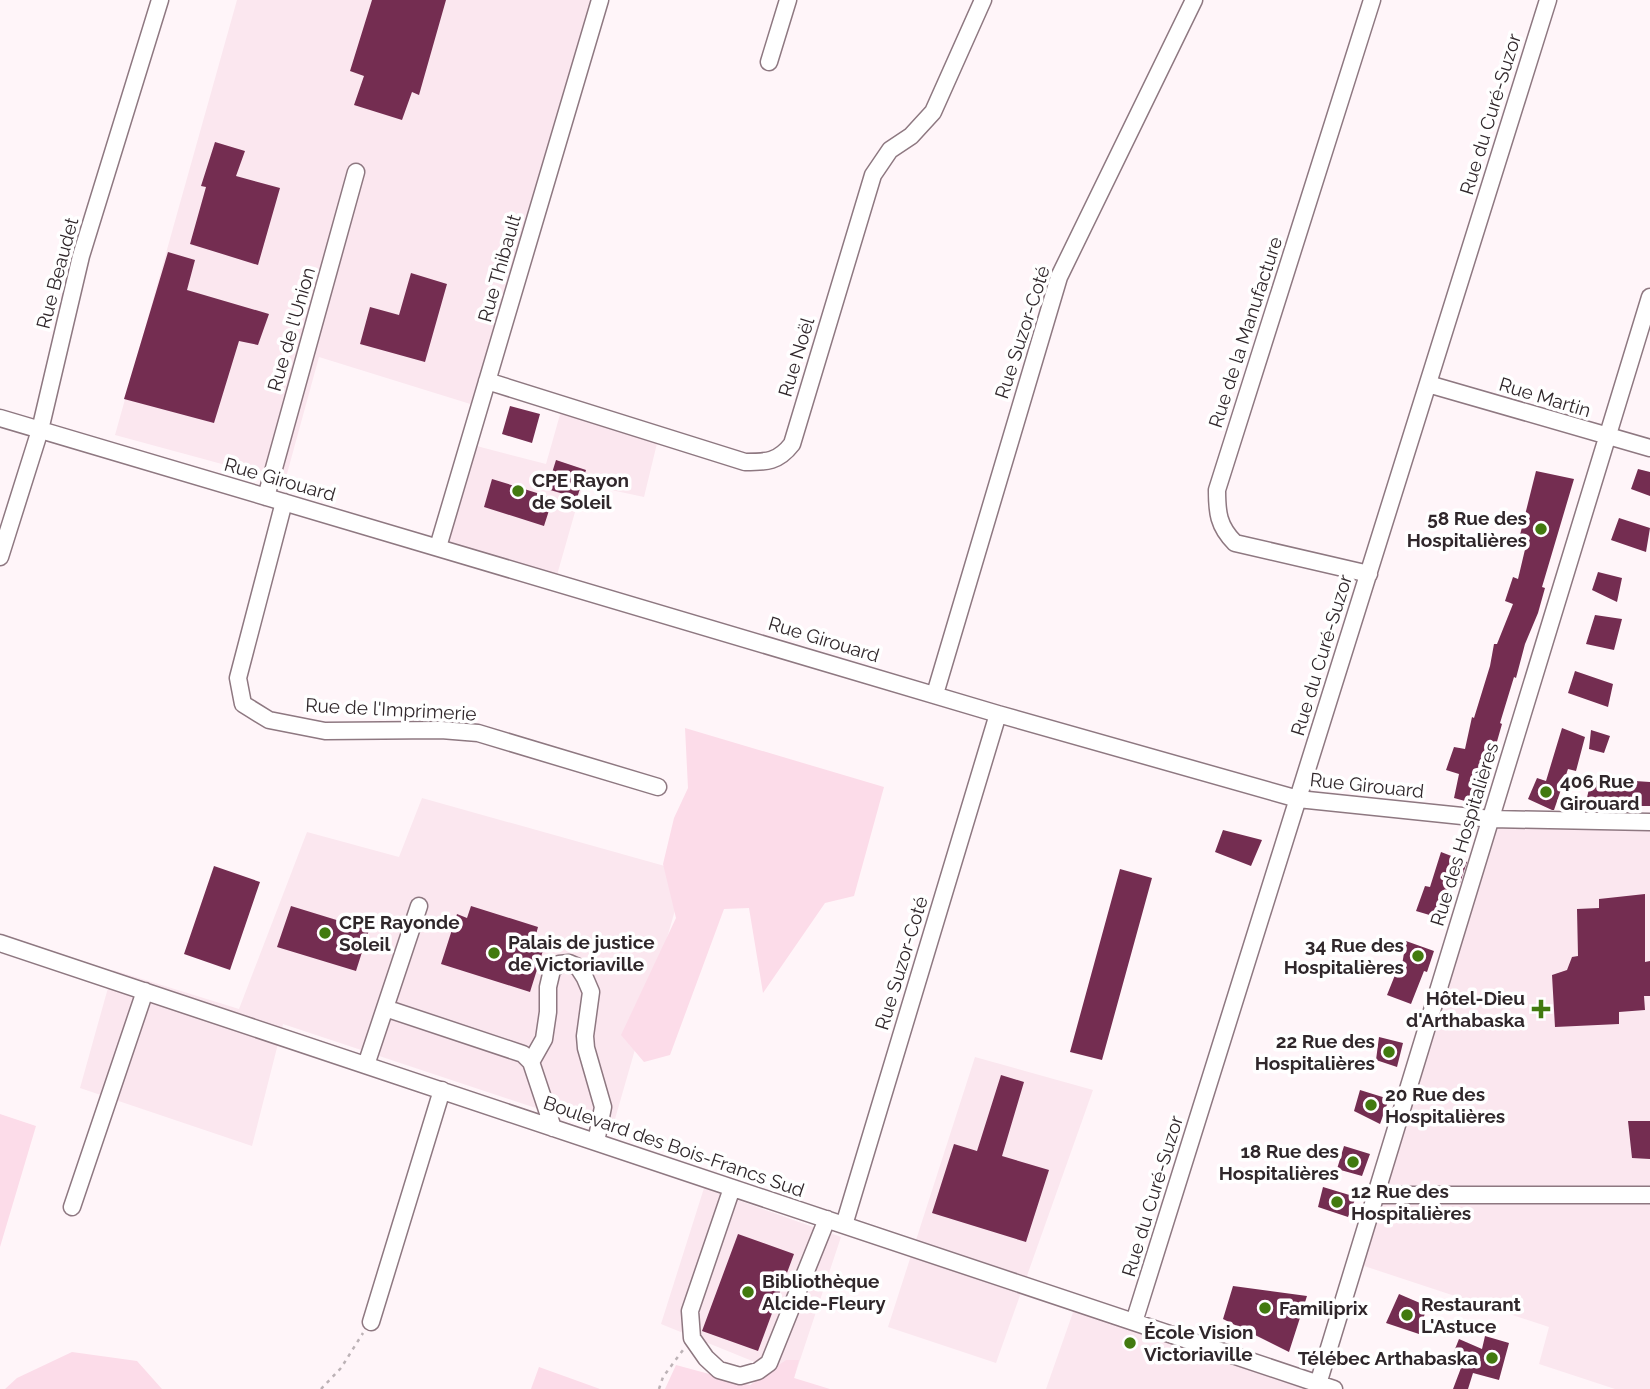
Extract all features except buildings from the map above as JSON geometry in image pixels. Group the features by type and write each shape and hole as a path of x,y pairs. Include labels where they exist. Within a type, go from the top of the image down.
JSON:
{"street":[{"name":"Rue Beaudet","path":"0,557 40,430 81,256 160,0"},
{"name":"Rue Thibault","path":"438,547 600,0"},
{"path":"769,62 788,0"},
{"name":"Rue Noël","path":"487,381 745,462 764,462 782,457 792,444 873,175 891,150 911,136 933,112 983,0"},
{"name":"Rue Suzor-Coté","path":"936,694 1059,277 1194,0"},
{"name":"Rue de la Manufacture","path":"1369,573 1235,542 1225,533 1217,517 1217,490 1372,0"},
{"name":"Rue du Curé-Suzor","path":"1134,1322 1548,0"},
{"name":"Rue de l'Union","path":"266,497 356,173"},
{"name":"Rue des Hospitalières","path":"1326,1386 1376,1195 1650,297"},
{"name":"Rue Martin","path":"1428,384 1650,448"},
{"name":"Rue Girouard","path":"0,418 998,714 1298,799 1490,819 1650,822"},
{"name":"Rue de l'Imprimerie","path":"284,502 239,678 243,704 269,720 325,731 440,730 478,733 658,787"},
{"name":"Rue Suzor-Coté","path":"844,1225 998,714"},
{"path":"366,1065 419,906"},
{"name":"Boulevard des Bois-Francs Sud","path":"0,943 1326,1386"},
{"path":"531,1062 544,1040 552,970 559,964 569,963 578,967 591,992 585,1036 603,1107 596,1142"},
{"path":"72,1207 145,991"},
{"path":"385,1008 523,1054 531,1062 553,1128"},
{"path":"371,1322 442,1090"},
{"path":"732,1188 690,1311 692,1338 706,1358 719,1370 740,1376 758,1371 769,1363 827,1219"},
{"path":"1376,1195 1650,1195"}],"path":[{"path":"321,1389 341,1368 371,1322"},
{"path":"659,1389 663,1377 692,1338"}],"shaded area":[{"path":"237,0 600,0 480,407 319,357 285,481 115,435"},
{"name":"CPE Rayon de Soleil","path":"563,404 660,431 644,497 583,484 555,582 438,547 469,444 546,464"},
{"path":"685,728 884,787 854,896 825,903 763,993 749,908 724,909 670,1055 644,1062 621,1035 676,918 663,864 674,818 688,788"},
{"path":"422,798 686,872 611,1133 283,1024 252,1146 80,1088 113,970 239,1009 307,832 399,857"},
{"name":"Hôtel-Dieu d'Arthabaska","path":"1491,819 1650,822 1650,1389 1615,1389 1539,1364 1549,1327 1355,1263"},
{"path":"975,1057 1093,1090 996,1363 888,1327"},
{"path":"0,1114 36,1126 0,1247"},
{"path":"704,1188 841,1237 794,1378 661,1324"},
{"name":"École Vision Victoriaville","path":"1077,1301 1317,1389 1046,1389"},
{"path":"72,1352 137,1361 162,1389 5,1389 17,1378"},
{"path":"786,1360 799,1360 794,1378 830,1389 665,1389 676,1365 750,1385"},
{"path":"539,1367 600,1389 531,1389"}],"place":[{"name":"CPE Rayon de Soleil","path":"518,491"},
{"name":"58 Rue des Hospitalières","path":"1541,529"},
{"name":"406 Rue Girouard","path":"1546,792"},
{"name":"CPE Rayonde Soleil","path":"325,933"},
{"name":"Palais de justice de Victoriaville","path":"494,953"},
{"name":"34 Rue des Hospitalières","path":"1418,956"},
{"name":"Hôtel-Dieu d'Arthabaska","path":"1541,1009"},
{"name":"22 Rue des Hospitalières","path":"1389,1052"},
{"name":"20 Rue des Hospitalières","path":"1371,1105"},
{"name":"18 Rue des Hospitalières","path":"1353,1162"},
{"name":"12 Rue des Hospitalières","path":"1337,1202"},
{"name":"Bibliothèque Alcide-Fleury","path":"748,1292"},
{"name":"Familiprix","path":"1265,1308"},
{"name":"Restaurant L'Astuce","path":"1407,1315"},
{"name":"École Vision Victoriaville","path":"1130,1343"},
{"name":"Télébec Arthabaska","path":"1492,1358"}]}
